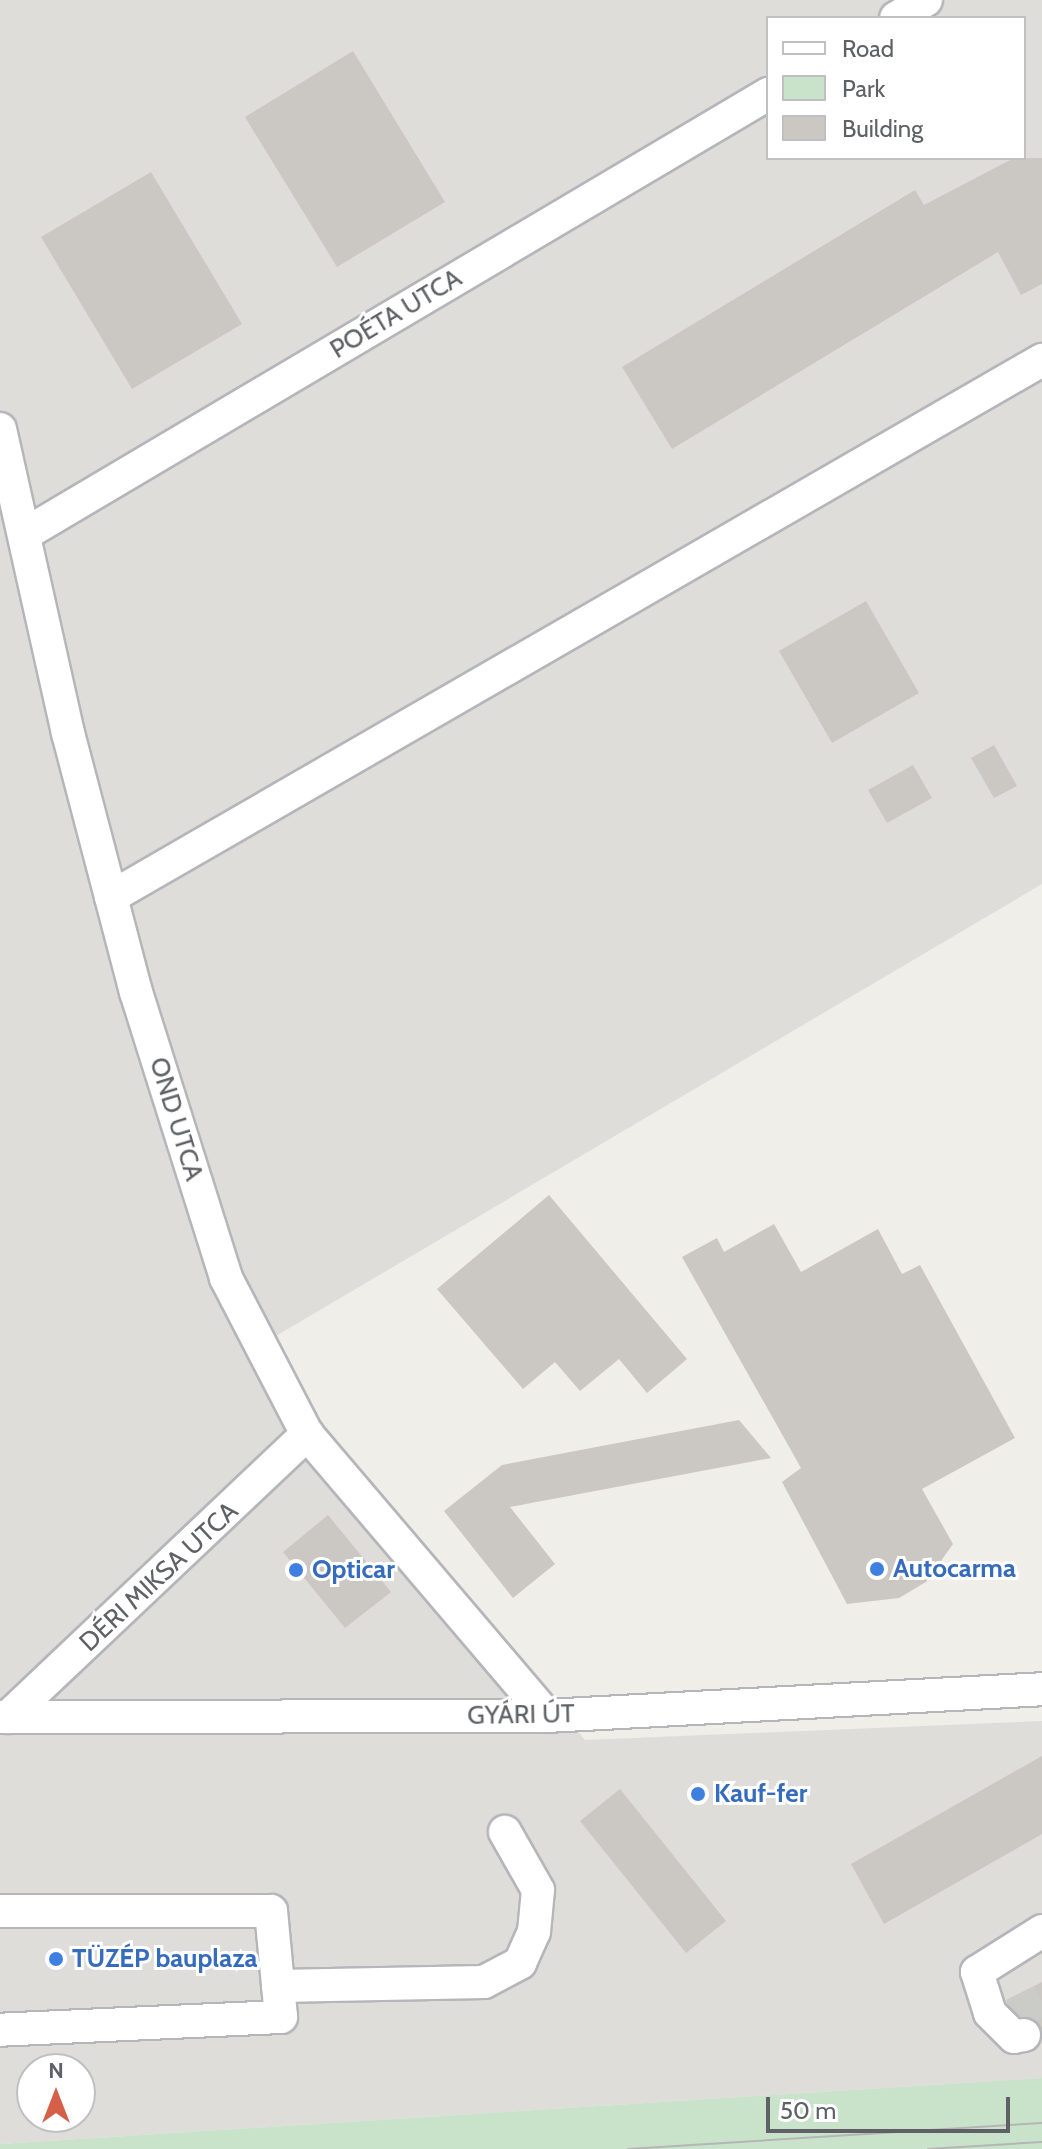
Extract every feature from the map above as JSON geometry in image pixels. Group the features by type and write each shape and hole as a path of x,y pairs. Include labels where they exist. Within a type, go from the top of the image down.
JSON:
{"street":[{"path":"899,16 926,0"},
{"name":"POÉTA UTCA","path":"25,534 766,95"},
{"path":"111,897 1042,360"},
{"name":"OND UTCA","path":"0,429 111,897 226,1278 307,1434 547,1716"},
{"name":"DÉRI MIKSA UTCA","path":"4,1717 307,1434"},
{"name":"GYÁRI ÚT","path":"4,1717 547,1716 1042,1689"},
{"path":"278,1986 484,1982 520,1963 534,1932 538,1890 505,1832"},
{"path":"0,1911 271,1911 281,2017 0,2030"},
{"path":"1009,2021 977,1972 1040,1937"}],"shaded area":[{"path":"0,0 1042,0 1042,884 276,1336 315,1414 585,1740 1042,1721 1042,2078 0,2144"}],"green space":[{"path":"1042,2078 1042,2149 0,2149 0,2144"}],"building":[{"path":"353,51 445,202 337,267 245,117"},
{"path":"1042,158 1042,284 1021,295 998,252 672,449 622,367 915,190 924,205 1010,160"},
{"path":"151,172 242,324 132,389 41,237"},
{"path":"866,601 919,693 832,743 779,651"},
{"path":"994,745 1017,786 994,798 971,758"},
{"path":"913,765 932,798 887,823 868,790"},
{"path":"549,1195 687,1359 647,1393 619,1359 580,1391 555,1362 523,1389 437,1289"},
{"path":"774,1224 801,1272 878,1229 902,1274 920,1265 1015,1438 922,1489 953,1544 926,1582 899,1598 847,1604 782,1482 801,1468 682,1257 717,1238 724,1252"},
{"path":"739,1420 771,1458 510,1507 555,1564 513,1598 444,1511 502,1465"},
{"path":"328,1515 391,1592 345,1628 283,1552"},
{"path":"1042,1756 1042,1834 884,1924 851,1864"},
{"path":"620,1789 726,1921 686,1953 580,1821"},
{"path":"1042,1982 1042,2030 1006,2000"}],"tunnel":[{"path":"1013,2015 1042,2000"}],"tram line":[{"path":"628,2149 1042,2123"},
{"path":"928,2149 1042,2142"}],"place":[{"name":"Autocarma","path":"877,1569"},
{"name":"Opticar","path":"296,1570"},
{"name":"Kauf-fer","path":"698,1794"},
{"name":"TÜZÉP bauplaza","path":"56,1959"}]}
